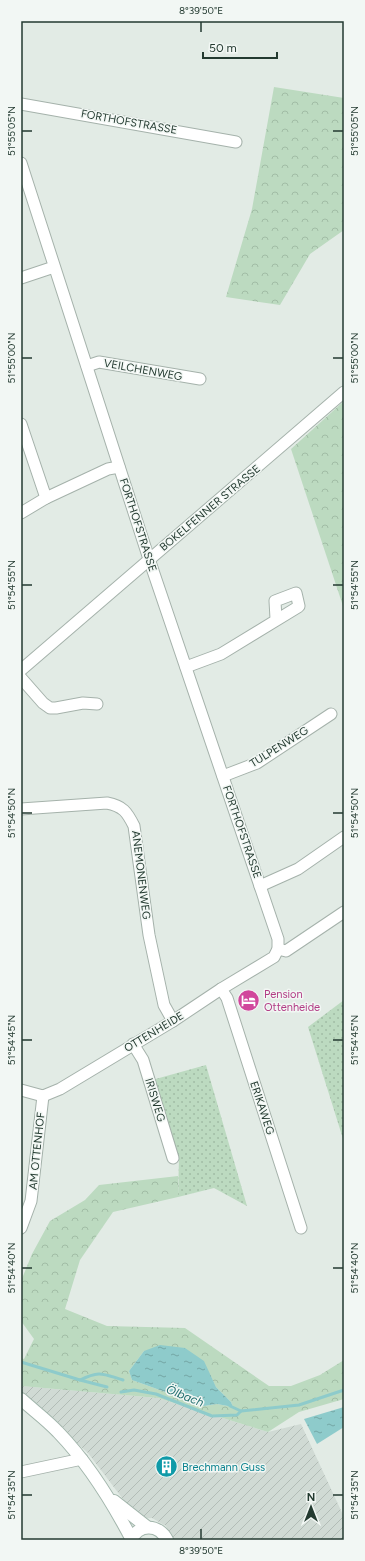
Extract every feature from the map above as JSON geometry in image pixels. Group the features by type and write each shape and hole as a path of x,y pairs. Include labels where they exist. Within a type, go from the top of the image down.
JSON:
{"main road":[{"path":"21,1399 58,1431 82,1459 107,1494 131,1539 138,1531 147,1527"},
{"path":"107,1494 147,1527 159,1530 168,1540"}],"street":[{"name":"FORTHOFSTRASSE","path":"21,104 236,142"},
{"name":"FORTHOFSTRASSE","path":"21,163 119,467 260,886"},
{"path":"21,278 54,267"},
{"name":"VEILCHENWEG","path":"87,366 99,362 200,379"},
{"name":"BOKELFENNER STRASSE","path":"21,670 344,392"},
{"path":"21,424 46,498"},
{"path":"21,513 46,498 108,470 119,467"},
{"path":"186,667 221,654 276,620"},
{"path":"21,678 43,703 50,708 83,703 97,704"},
{"name":"TULPENWEG","path":"223,776 257,763 331,714"},
{"name":"ANEMONENWEG","path":"21,810 107,803 116,805 127,812 134,826 149,935 162,997 164,1005 173,1021"},
{"path":"344,837 298,869 260,886 278,939 278,949 286,951 344,912"},
{"name":"OTTENHEIDE","path":"42,1096 60,1089 173,1021 221,989 274,957 278,949"},
{"name":"ERIKAWEG","path":"221,989 227,998 301,1228"},
{"name":"IRISWEG","path":"134,1044 143,1060 173,1158"},
{"path":"21,1090 42,1096"},
{"name":"AM OTTENHOF","path":"21,1228 31,1201 42,1096"},
{"path":"21,1472 82,1459"}],"shaded area":[{"path":"21,1386 158,1398 268,1432 301,1424 344,1517 344,1540 171,1540 166,1526 152,1518 138,1519 88,1453 21,1394"}],"green space":[{"path":"274,87 344,98 344,230 310,254 280,305 226,297 252,209"},
{"path":"344,401 344,609 291,449"},
{"path":"344,1000 344,1142 308,1027"},
{"path":"206,1065 247,1206 214,1188 178,1197 179,1158 152,1080"},
{"path":"178,1176 178,1197 113,1212 80,1260 65,1309 107,1326 185,1328 269,1386 291,1386 320,1375 344,1360 344,1399 299,1412 268,1432 158,1398 21,1386 21,1358 24,1359 34,1339 21,1321 21,1281 32,1254 50,1221 85,1200 99,1185","holes":["144,1351 211,1377 216,1387 231,1402 233,1407 217,1404 204,1406 132,1380 129,1371"]}],"water":[{"path":"160,1345 185,1348 204,1361 216,1387 231,1402 233,1407 217,1404 204,1406 132,1380 129,1371 144,1351"},
{"path":"344,1407 344,1427 317,1444 304,1419"}],"waterway":[{"name":"Ölbach","path":"21,1362 80,1380 97,1374 123,1380"},
{"name":"Ölbach","path":"80,1380 107,1387"},
{"name":"Ölbach","path":"121,1392 134,1390 156,1394 212,1416 237,1415 241,1411"},
{"name":"Ölbach","path":"230,1406 241,1411 299,1405 344,1390"}],"place":[{"name":"Pension Ottenheide","path":"248,1000"},
{"name":"Brechmann Guss","path":"167,1467"}]}
